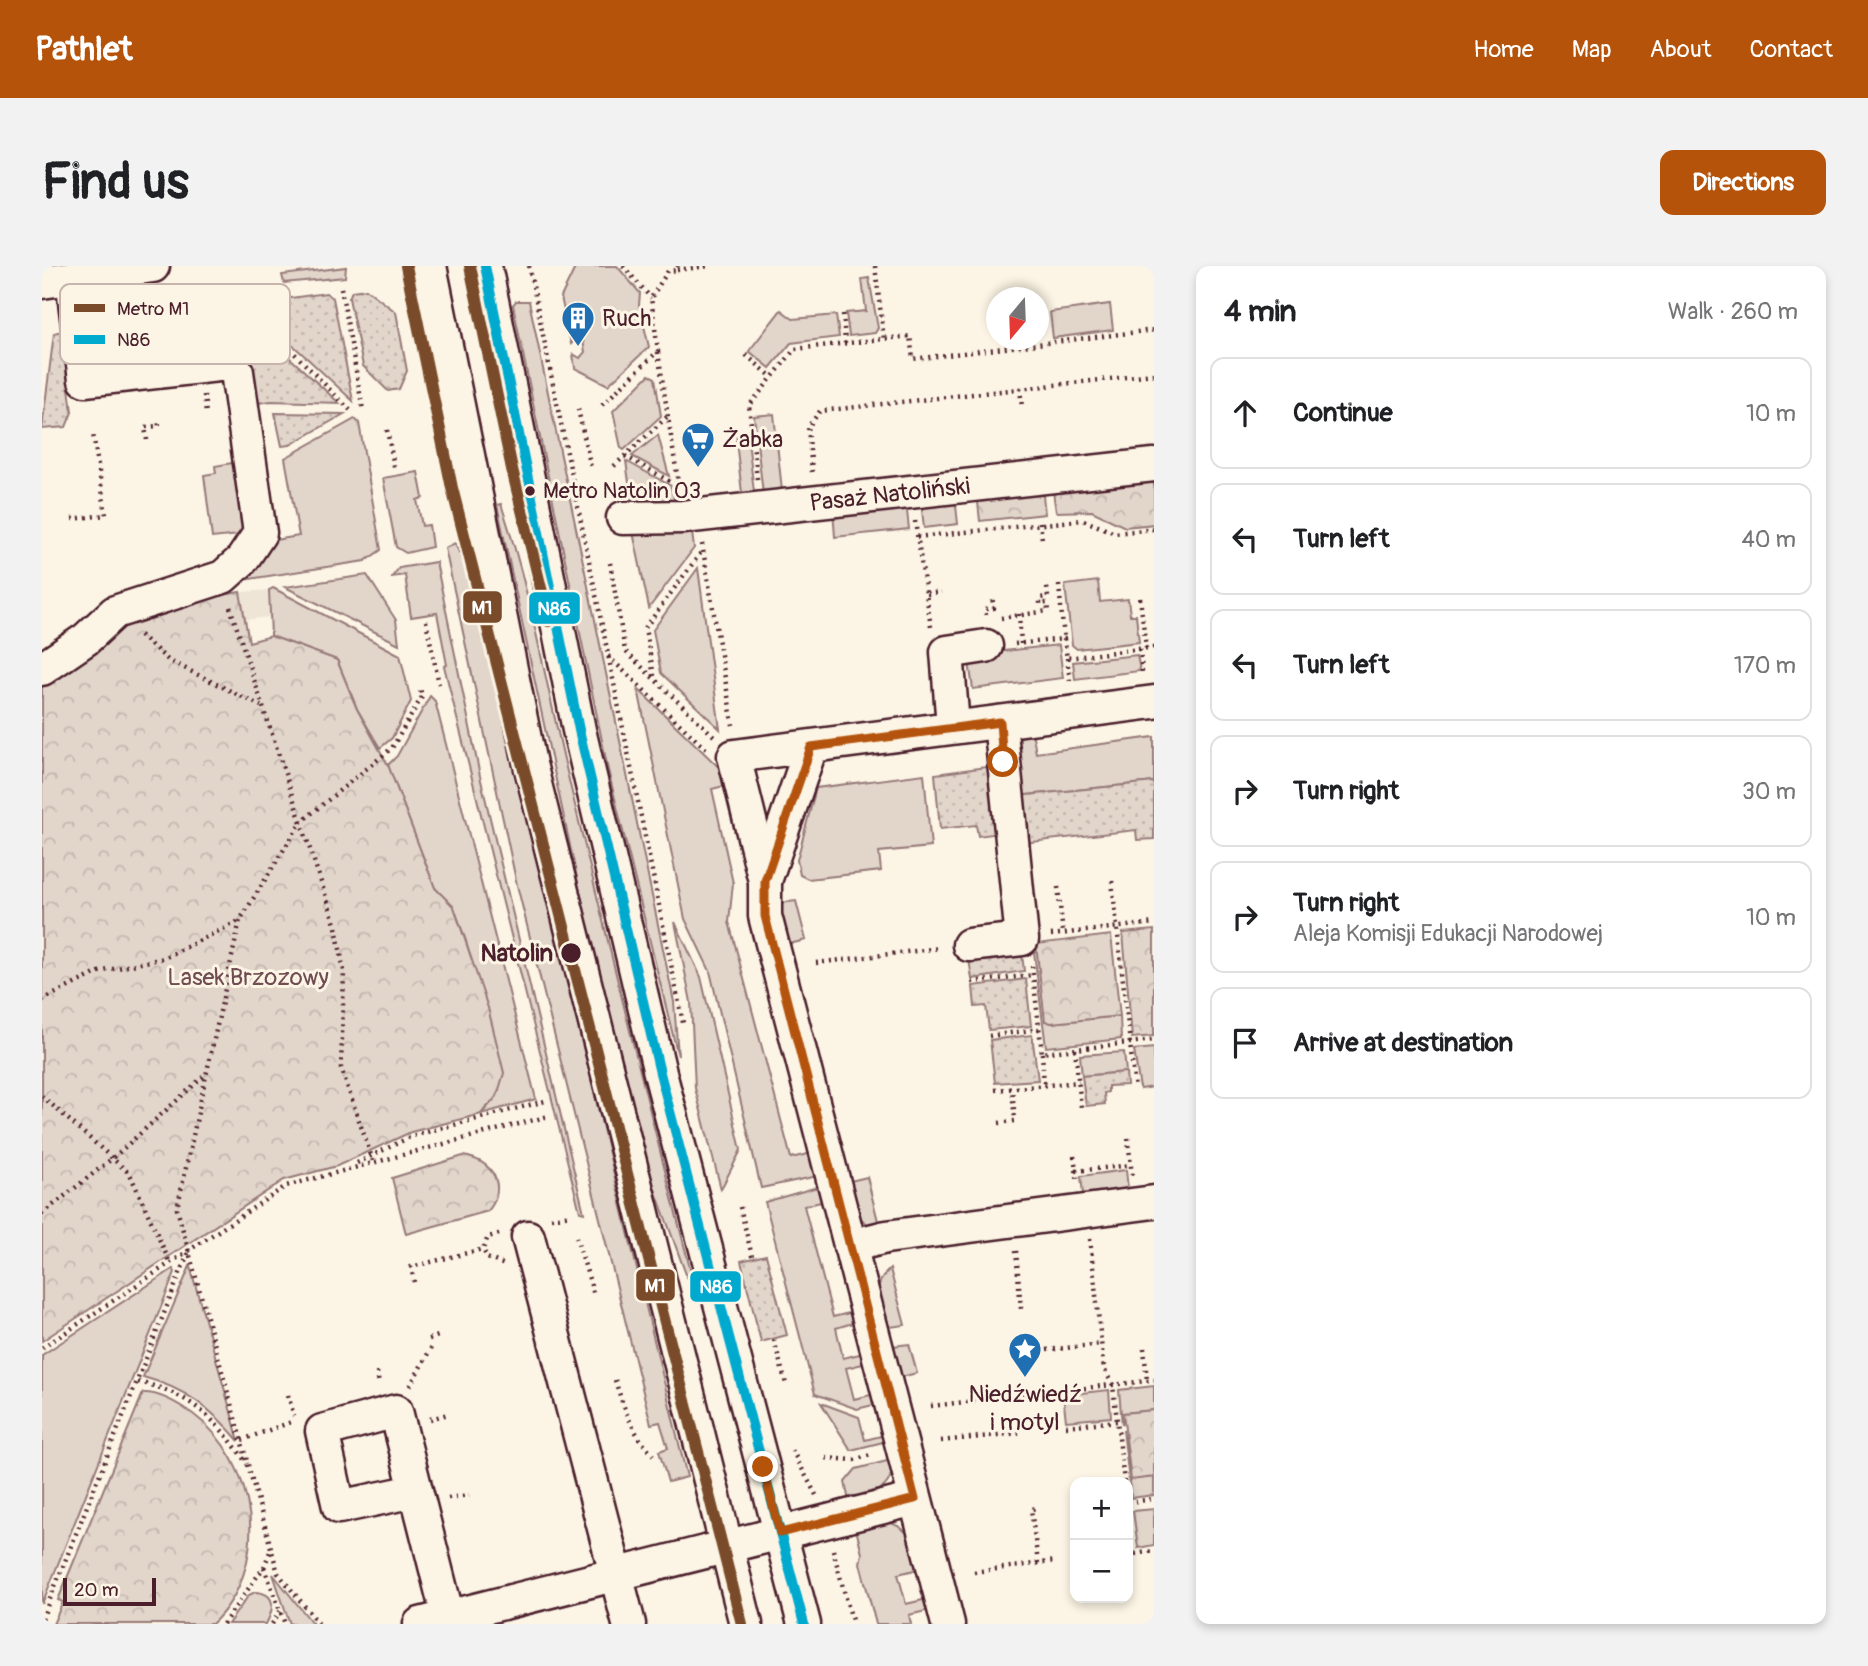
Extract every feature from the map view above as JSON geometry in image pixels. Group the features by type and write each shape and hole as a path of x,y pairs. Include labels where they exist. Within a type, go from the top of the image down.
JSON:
{"street":[{"path":"57,280 153,266"},
{"path":"430,266 530,764 724,1547 746,1624"},
{"path":"485,266 579,730 660,1073 804,1624"},
{"path":"42,669 86,639 115,612 223,577 242,560 260,533 237,372 227,364 85,380 81,364"},
{"name":"Pasaż Natoliński","path":"623,519 683,517 1154,465"},
{"path":"953,726 947,652 989,633"},
{"path":"948,1624 765,916 765,881 735,754 811,747 953,726 1154,702"},
{"path":"955,946 1022,939 1000,722"},
{"path":"765,881 811,747"},
{"path":"850,1246 886,1237 1013,1220 1082,1198 1154,1202"},
{"path":"528,1237 629,1624"},
{"path":"415,1491 339,1507 322,1431 396,1411 415,1491 434,1620 915,1499"}],"path":[{"path":"529,266 681,1002 683,1027"},
{"path":"623,266 651,298 683,517"},
{"path":"651,298 668,271 708,266"},
{"path":"875,266 884,339"},
{"path":"659,286 665,291"},
{"path":"341,288 363,410"},
{"path":"842,314 845,343"},
{"path":"760,508 749,406 795,349 910,336 913,359 1154,330"},
{"path":"290,351 350,410"},
{"path":"602,405 658,351"},
{"path":"746,355 772,377"},
{"path":"815,502 808,427 820,411 1154,374"},
{"path":"1020,388 1022,407"},
{"path":"578,409 591,468"},
{"path":"614,466 669,416"},
{"path":"147,440 145,427 159,426 158,419"},
{"path":"387,430 394,471"},
{"path":"72,519 106,515 93,434"},
{"path":"736,437 752,435"},
{"path":"625,456 679,486"},
{"path":"947,652 933,645 917,537 1040,522 1083,520 1115,533 1154,529"},
{"path":"1040,522 1042,539"},
{"path":"654,676 645,628 703,550 735,754"},
{"path":"610,563 625,651 735,754"},
{"path":"1059,585 1067,658 1154,647"},
{"path":"1007,617 1048,611 1047,603 1040,604 1040,598 1048,597 1047,587"},
{"path":"926,594 941,592"},
{"path":"992,597 994,608 985,609 989,633 1021,644 1064,639"},
{"path":"1140,597 1146,648"},
{"path":"227,598 337,927 344,971 341,1068 373,1158"},
{"path":"115,612 168,660 262,706"},
{"path":"1019,614 1021,644"},
{"path":"426,621 439,684"},
{"path":"608,655 735,754"},
{"path":"319,1624 278,1573 177,1209 240,920 300,822 392,748 422,697 420,688"},
{"path":"1112,881 1135,1089"},
{"path":"1058,887 1060,934 1154,923"},
{"path":"42,1000 99,972 164,958 240,920"},
{"path":"1022,939 1029,938 1044,1085"},
{"path":"817,962 955,946"},
{"path":"972,982 1033,975"},
{"path":"989,1036 1039,1029"},
{"path":"1042,1053 1154,1040"},
{"path":"1075,1049 1081,1107"},
{"path":"42,1214 114,1157 205,1075"},
{"path":"996,1090 1079,1082"},
{"path":"999,1123 1015,1121 1012,1089"},
{"path":"42,1096 114,1157 130,1174 170,1263"},
{"path":"42,1348 286,1186 348,1168 373,1158 412,1136 545,1101"},
{"path":"373,1158 549,1116"},
{"path":"1128,1138 1132,1177"},
{"path":"1074,1156 1104,1369 1113,1385 1123,1477"},
{"path":"1076,1171 1131,1165"},
{"path":"740,1207 752,1256"},
{"path":"559,1216 571,1215"},
{"path":"1013,1220 1021,1309"},
{"path":"576,1237 594,1295"},
{"path":"414,1282 411,1267 483,1249"},
{"path":"42,1619 189,1250"},
{"path":"429,1339 441,1335"},
{"path":"774,1340 786,1384"},
{"path":"1047,1350 1102,1344"},
{"path":"396,1411 431,1348"},
{"path":"1144,1348 1147,1381"},
{"path":"615,1380 628,1421 653,1455"},
{"path":"931,1406 1154,1380"},
{"path":"138,1382 172,1392 204,1410 230,1438 249,1467"},
{"path":"288,1395 295,1421"},
{"path":"1066,1426 1117,1421"},
{"path":"940,1441 1019,1433"},
{"path":"242,1440 254,1435"},
{"path":"786,1439 821,1507"},
{"path":"447,1498 469,1495"},
{"path":"1133,1501 1154,1499"},
{"path":"1038,1508 1031,1508 1038,1563"},
{"path":"830,1542 853,1624"},
{"path":"223,1624 264,1567 271,1549"},
{"path":"1133,1554 1154,1551"},
{"path":"974,1572 1056,1561"},
{"path":"264,1567 285,1624"},
{"path":"272,1624 280,1611"}],"shaded area":[{"path":"269,590 271,617 243,620 240,592"}],"green space":[{"path":"576,266 617,266 640,293 639,305 649,347 608,385 575,368 573,354 580,358 585,352 583,340 578,336 571,344 561,297"},
{"path":"346,267 345,277 284,283 282,275"},
{"path":"869,278 878,328 875,333 849,336 846,313 866,311 862,279"},
{"path":"366,289 396,312 407,371 399,389 388,391 363,366 349,298 352,291"},
{"path":"326,293 333,298 353,401 290,344 290,298"},
{"path":"516,301 529,301 674,1002 678,1056 608,770 513,305"},
{"path":"1110,304 1113,330 1053,338 1050,312"},
{"path":"781,310 793,319 836,315 839,337 791,343 770,368 749,351"},
{"path":"60,332 60,364 66,364 72,412 66,427 42,429 54,333"},
{"path":"290,358 339,403 271,401 252,404 245,364 290,364"},
{"path":"649,375 655,378 661,416 624,450 621,448 613,411"},
{"path":"275,413 344,414 290,445 282,446"},
{"path":"774,414 782,491 763,494 754,416"},
{"path":"355,419 359,423 381,550 365,561 237,581 236,578 275,540 299,536 285,458"},
{"path":"658,435 669,476 632,456"},
{"path":"748,440 754,492 742,493 736,441"},
{"path":"626,461 671,486 677,511 633,511"},
{"path":"238,462 245,525 239,535 212,538 204,475 216,473 215,466"},
{"path":"418,472 423,498 417,500 422,526 429,525 432,547 406,553 396,547 383,478"},
{"path":"1154,474 1154,524 1125,527 1092,511 1056,512 1052,485"},
{"path":"1042,486 1045,514 980,521 977,493"},
{"path":"955,496 958,524 924,528 921,501"},
{"path":"906,502 909,529 835,537 833,510"},
{"path":"501,504 530,605 598,901 692,1276 687,1277 653,1184 584,911 497,505"},
{"path":"691,525 694,548 649,608 633,532"},
{"path":"455,543 471,580 687,1477 668,1482 659,1451 668,1448 660,1422 651,1424 517,885 445,548"},
{"path":"436,562 480,776 584,1213 580,1212 444,666 447,665 437,613 411,617 405,575 392,577 399,568"},
{"path":"698,568 720,729 661,673 653,630"},
{"path":"367,575 396,620 399,644 285,587"},
{"path":"1098,581 1100,602 1128,599 1130,615 1136,615 1139,642 1077,649 1072,645 1065,585"},
{"path":"273,588 400,655 411,701 392,738 380,748 357,709 337,660 271,636 269,590"},
{"name":"Lasek Brzozowy","path":"240,592 249,642 271,636 337,660 357,709 388,765 435,888 454,907 488,1008 504,1073 497,1096 481,1114 411,1132 337,1166 284,1180 42,1341 42,685 111,630 162,606"},
{"path":"1059,645 1063,678 973,689 968,655"},
{"path":"1137,655 1140,671 1075,679 1073,662"},
{"path":"638,689 731,779 732,784 712,789 733,883 729,922 791,1158 812,1153 818,1176 761,1188 710,971 685,919"},
{"path":"430,696 435,701 536,1099 481,1114 497,1096 466,941 454,908 435,888 388,765 397,756"},
{"path":"1032,731 1036,753 1154,737 1154,782 1017,796 1015,740"},
{"path":"994,766 1000,833 978,836 976,825 940,829 935,774"},
{"path":"924,774 931,847 879,852 881,871 808,879 800,875 797,860 816,788"},
{"path":"1154,782 1154,839 1137,840 1136,830 1023,843 1017,796"},
{"path":"796,901 806,940 785,945 779,923 781,903"},
{"path":"675,922 701,977 741,1150 721,1189 695,1088 691,1002"},
{"path":"1154,930 1154,1036 1132,1038 1123,933"},
{"path":"1111,935 1120,1016 1051,1023 1045,1021 1036,944"},
{"path":"1033,944 1036,944 1051,1023 1120,1016 1121,1039 1046,1047"},
{"path":"1021,946 1024,971 972,979 968,952"},
{"path":"1026,979 1031,1026 989,1030 986,1006 975,1007 973,986"},
{"path":"1032,1035 1038,1080 995,1083 990,1040"},
{"path":"1154,1048 1154,1087 1140,1089 1134,1050"},
{"path":"1124,1052 1126,1072 1082,1076 1080,1055"},
{"path":"1126,1072 1127,1085 1108,1086 1108,1092 1104,1093 1105,1104 1086,1106 1082,1076"},
{"path":"463,1156 482,1163 494,1176 497,1193 488,1211 406,1234 392,1178"},
{"path":"1126,1170 1129,1198 1084,1204 1081,1176"},
{"path":"867,1177 880,1229 860,1218 846,1182"},
{"path":"821,1186 825,1201 804,1206 833,1317 853,1312 856,1322 836,1328 843,1358 864,1353 867,1363 846,1368 854,1399 875,1394 877,1404 857,1409 815,1394 765,1202"},
{"path":"766,1255 787,1335 761,1342 741,1261"},
{"path":"190,1266 239,1441 219,1419 197,1401 172,1387 143,1377"},
{"path":"173,1269 175,1272 42,1604 42,1355"},
{"path":"890,1269 905,1325 890,1327 883,1322 878,1293 884,1275"},
{"path":"909,1344 917,1373 897,1378 891,1356 893,1346"},
{"path":"1154,1386 1154,1410 1124,1413 1122,1425 1119,1390"},
{"path":"1109,1390 1111,1417 1066,1421 1063,1395"},
{"path":"143,1393 163,1397 193,1414 215,1434 232,1458 243,1486 249,1515 250,1544 244,1573 231,1600 212,1624 53,1624 63,1602 58,1600"},
{"path":"821,1403 859,1417 865,1440 885,1435 887,1441 851,1450"},
{"path":"1154,1410 1154,1477 1133,1480 1131,1477 1123,1413"},
{"path":"1123,1430 1131,1477 1129,1477"},
{"path":"891,1460 890,1478 881,1489 849,1501 845,1482 856,1469"},
{"path":"1154,1477 1154,1495 1133,1498 1133,1479"},
{"path":"1154,1509 1154,1545 1138,1548 1133,1511"},
{"path":"885,1522 906,1532 915,1553 919,1569 898,1574 906,1604 927,1599 930,1610 909,1615 911,1624 876,1624 860,1563 862,1554 856,1529"},
{"path":"273,1574 313,1624 290,1624"},
{"path":"255,1592 267,1595 272,1603 266,1624 228,1624 249,1595"}],"metro line":[{"name":"M1","path":"406,266 452,488 742,1624"},
{"name":"M1","path":"470,266 512,469 549,621"}],"transit line":[{"name":"N86","path":"485,266 579,730 660,1073 804,1624"}],"place":[{"name":"Ruch","path":"578,348"},
{"name":"Żabka","path":"698,469"},
{"name":"Metro Natolin 03","path":"530,491"},
{"name":"Natolin","path":"571,953"},
{"name":"Niedźwiedź i motyl","path":"1025,1379"}],"route":[{"path":"763,1467 780,1533 915,1499 765,916 765,881 811,747 953,726 1000,722 1003,762"}]}
